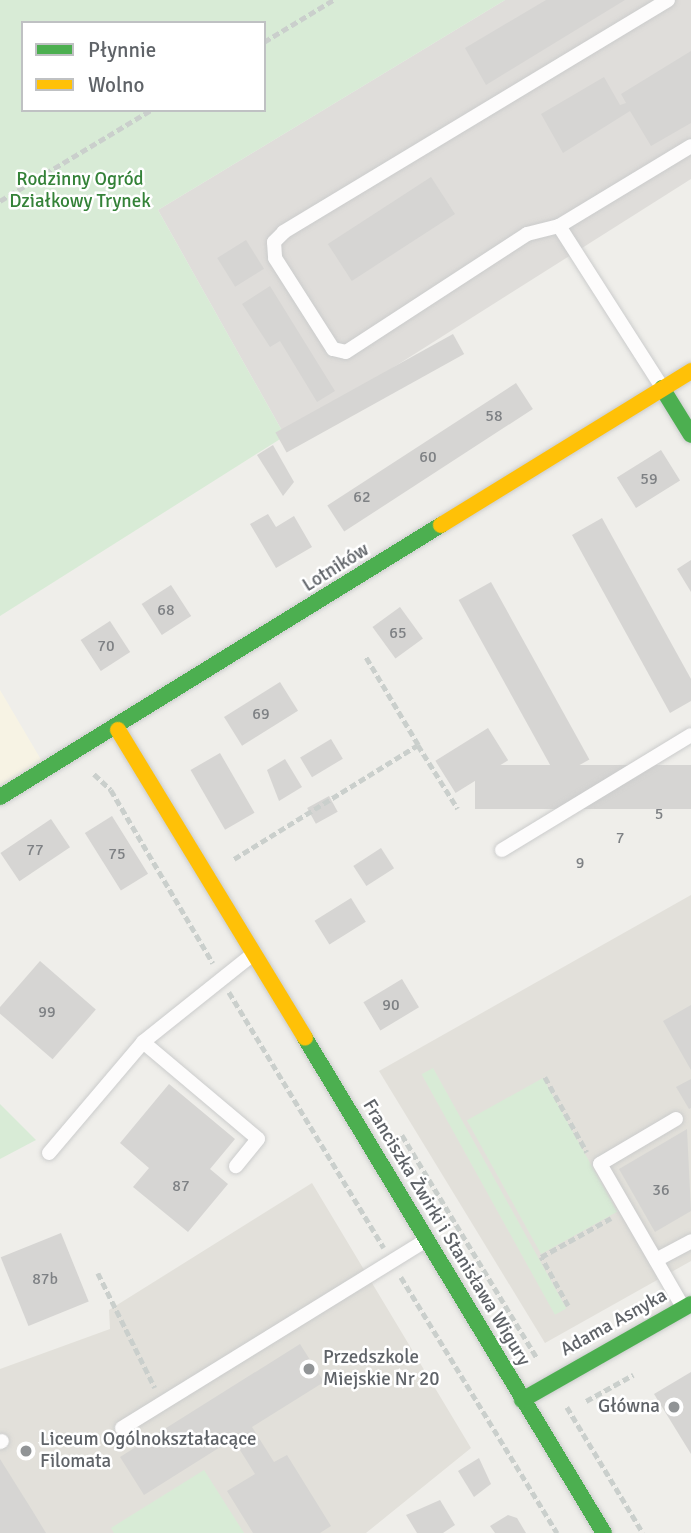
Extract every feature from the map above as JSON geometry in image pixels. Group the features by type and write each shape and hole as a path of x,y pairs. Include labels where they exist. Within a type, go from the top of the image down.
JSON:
{"street":[{"name":"Lotników","path":"0,797 118,730 691,371"},
{"path":"662,388 691,435"},
{"name":"Franciszka Żwirki i Stanisława Wigury","path":"118,730 604,1533"},
{"name":"Adama Asnyka","path":"522,1400 551,1381 687,1306"}],"lane":[{"path":"668,0 284,232 274,242 275,258 333,349 346,352 527,234 559,226 691,146"},
{"path":"559,226 662,388"},
{"path":"502,850 691,735"},
{"path":"49,1153 143,1042 219,975 253,954"},
{"path":"143,1042 258,1139 236,1166"},
{"path":"676,1119 600,1164 656,1260 687,1306"},
{"path":"122,1428 426,1240"},
{"path":"656,1260 691,1241"}],"path":[{"path":"266,41 333,0"},
{"path":"0,201 148,112"},
{"path":"365,656 458,809"},
{"path":"234,859 418,745"},
{"path":"111,790 219,975 557,1533"},
{"path":"227,847 241,870"},
{"path":"399,1130 643,1533"},
{"path":"568,1306 541,1257 611,1217"},
{"path":"97,1273 163,1403"},
{"path":"452,1361 464,1354"}],"shaded area":[{"path":"505,0 691,0 691,179 285,436 158,210"},
{"path":"0,690 43,763 0,787"},
{"path":"691,895 691,1261 545,1343 379,1071"},
{"path":"312,1183 471,1448 366,1533 0,1533 0,1369 110,1329 109,1310"}],"green space":[{"name":"Rodzinny Ogród Działkowy Trynek","path":"0,0 505,0 158,210 285,436 0,616"},
{"path":"433,1068 566,1309 555,1315 422,1074"},
{"path":"543,1078 617,1212 541,1254 467,1120"},
{"path":"0,1104 36,1140 0,1159"},
{"path":"204,1470 244,1533 114,1533 111,1528"}],"building":[{"path":"546,0 625,0 486,85 465,48"},
{"path":"691,51 691,123 651,146 630,111 563,153 541,114 604,77 620,105 626,103 621,94"},
{"path":"431,177 455,214 352,281 328,244"},
{"path":"246,240 264,269 235,287 217,258"},
{"path":"270,286 335,391 317,402 280,341 270,347 242,304"},
{"path":"453,334 464,354 287,453 275,432"},
{"path":"516,383 533,409 344,532 327,506"},
{"path":"273,445 294,482 283,496 257,455"},
{"path":"661,450 680,481 636,508 617,478"},
{"path":"268,514 276,527 294,516 312,547 276,568 250,524"},
{"path":"602,518 691,679 691,701 670,713 572,535"},
{"path":"691,560 691,592 677,569"},
{"path":"491,582 589,760 557,777 459,600"},
{"path":"171,585 191,616 162,635 142,604"},
{"path":"400,607 423,639 395,659 372,627"},
{"path":"110,621 130,652 101,671 81,640"},
{"path":"280,682 298,711 242,746 224,717"},
{"path":"488,728 508,760 456,793 435,761"},
{"path":"331,739 343,759 312,777 300,758"},
{"path":"220,753 254,813 225,830 191,770"},
{"path":"285,759 302,787 279,801 267,770"},
{"path":"475,765 691,765 691,809 475,809"},
{"path":"329,796 338,812 316,824 307,808"},
{"path":"112,816 148,874 121,891 85,833"},
{"path":"51,819 70,847 19,881 0,853"},
{"path":"381,848 394,868 366,886 353,866"},
{"path":"351,898 366,922 329,945 315,921"},
{"path":"40,961 96,1010 53,1059 0,1014 0,1007"},
{"path":"402,979 419,1007 380,1030 363,1002"},
{"path":"691,1005 691,1070 663,1021"},
{"path":"691,1079 691,1108 689,1109 676,1087"},
{"path":"169,1084 235,1139 210,1169 228,1184 188,1232 133,1187 149,1168 120,1143"},
{"path":"687,1129 691,1211 655,1232 619,1169"},
{"path":"61,1233 89,1302 28,1326 1,1257"},
{"path":"300,1344 324,1382 252,1427 274,1462 287,1455 331,1526 320,1533 253,1533 227,1491 255,1474 233,1439 144,1495 120,1457"},
{"path":"691,1372 691,1454 654,1394"},
{"path":"479,1458 491,1484 474,1497 458,1471"},
{"path":"0,1459 32,1510 46,1533 0,1533"},
{"path":"440,1500 455,1525 443,1533 417,1533 406,1515"},
{"path":"508,1515 517,1518 526,1533 495,1533 490,1526"}],"traffic: fast":[{"path":"662,388 691,435"},
{"path":"0,797 441,525"},
{"path":"305,1038 604,1533"},
{"path":"522,1400 691,1304"}],"traffic: slow":[{"path":"441,525 691,371"},
{"path":"118,730 305,1038"}],"place":[{"name":"Przedszkole Miejskie Nr 20","path":"309,1369"},
{"name":"Główna","path":"674,1407"},
{"name":"Liceum Ogólnokształacące Filomata","path":"26,1451"}]}
